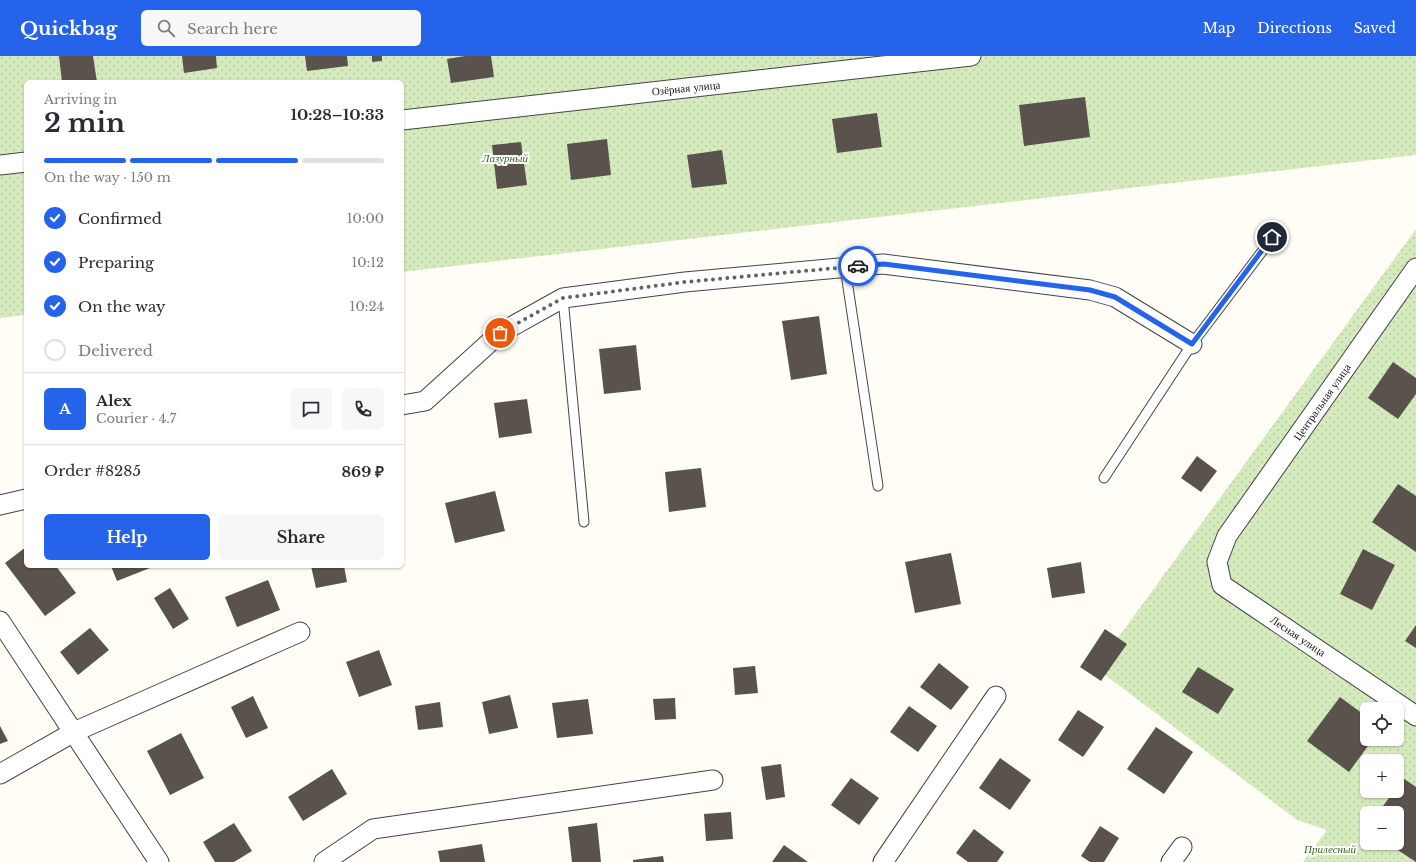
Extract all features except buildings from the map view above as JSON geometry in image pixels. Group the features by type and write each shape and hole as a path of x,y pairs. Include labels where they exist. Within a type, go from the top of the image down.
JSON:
{"street":[{"name":"Озёрная улица","path":"404,120 971,56"},
{"path":"0,165 24,162"},
{"path":"404,405 425,401 500,333 563,298 685,282 845,267 884,264 1090,290 1115,297 1192,344"},
{"name":"Центральная улица","path":"1227,536 1416,268"},
{"path":"0,505 24,499"},
{"name":"Лесная улица","path":"1227,536 1217,562 1222,585 1416,716"},
{"path":"0,621 159,862"},
{"path":"0,774 74,732 300,632"},
{"path":"884,862 996,696"},
{"path":"324,862 373,829 713,780"}],"lane":[{"path":"1104,478 1192,344 1272,237"},
{"path":"845,267 878,486"},
{"path":"563,298 584,522"}],"green space":[{"name":"Лазурный","path":"0,56 1416,56 1416,155 404,272 404,80 24,80 24,315 0,318"},
{"name":"Прилесный","path":"1416,229 1416,862 1303,862 1327,830 1297,820 1096,668"}],"way so far":[{"path":"500,333 563,298 685,282 858,266"}],"route":[{"path":"858,266 884,264 1090,290 1115,297 1192,344 1272,237"}]}
